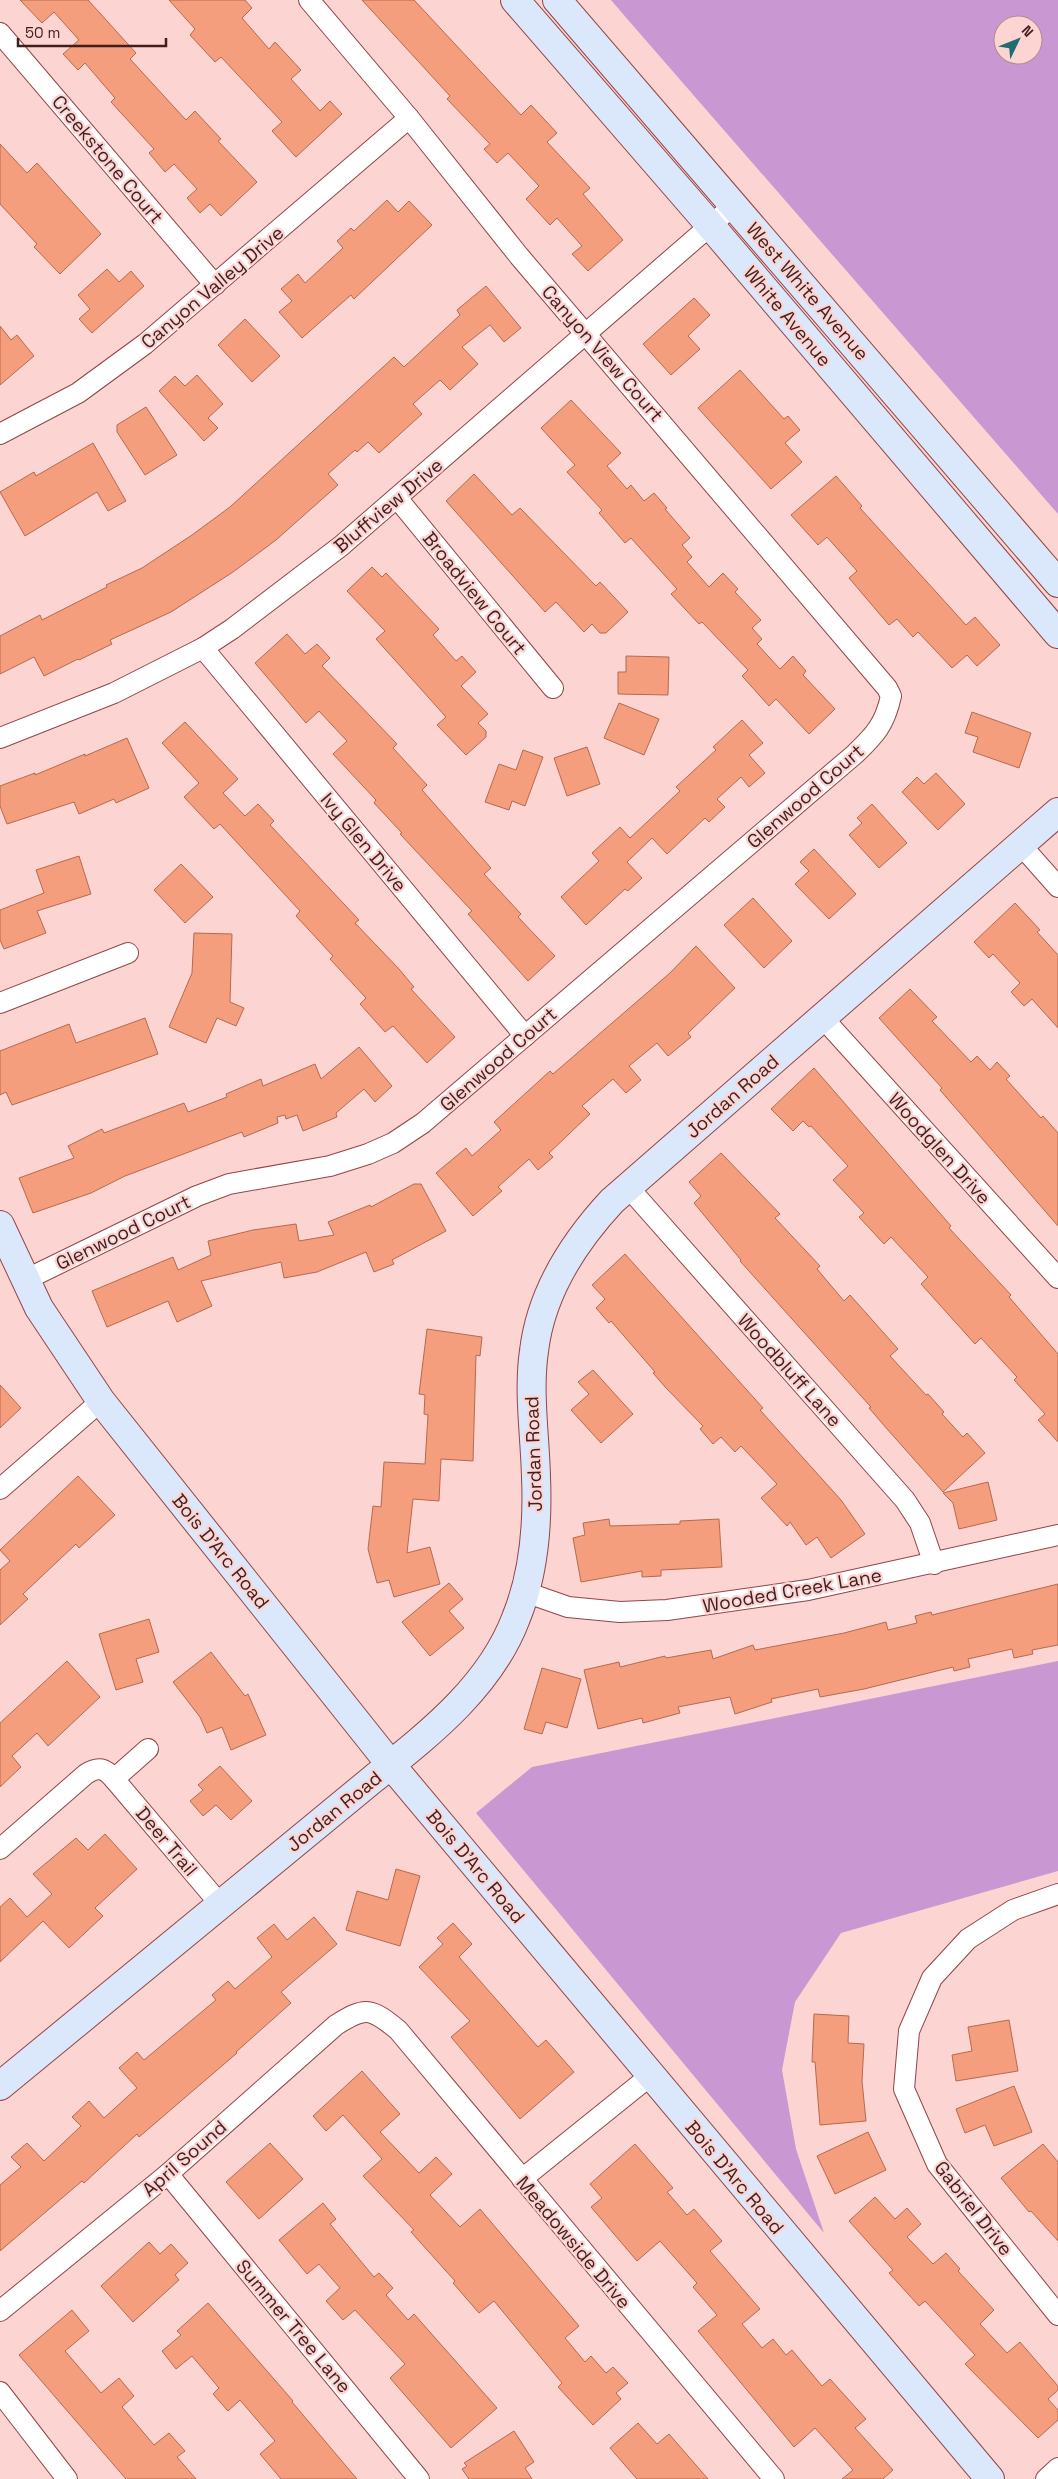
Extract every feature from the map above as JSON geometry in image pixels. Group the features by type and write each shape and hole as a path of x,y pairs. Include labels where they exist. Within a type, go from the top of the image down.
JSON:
{"street":[{"name":"Canyon View Court","path":"310,0 519,256 887,688 892,696 889,706"},
{"name":"White Avenue","path":"515,0 710,225 1058,634"},
{"name":"West White Avenue","path":"557,0 1058,583"},
{"name":"Creekstone Court","path":"0,33 215,285"},
{"name":"Canyon Valley Drive","path":"0,434 78,393 114,368 215,285 408,118"},
{"name":"Bluffview Drive","path":"0,738 114,693 203,648 286,588 397,498 734,205"},
{"name":"Broadview Court","path":"397,498 553,688"},
{"name":"Ivy Glen Drive","path":"203,648 525,1036"},
{"name":"Glenwood Court","path":"25,1280 197,1196 229,1184 330,1166 368,1154 393,1142 423,1123 855,754 873,737 885,721 889,706"},
{"name":"Jordan Road","path":"0,2086 391,1764 473,1690 497,1658 525,1592 535,1544 536,1480 531,1392 534,1349 542,1313 560,1270 586,1229 612,1200 1058,812"},
{"path":"1021,844 1058,887"},
{"path":"0,1003 128,953"},
{"name":"Woodglen Drive","path":"822,1017 1058,1278"},
{"name":"Woodbluff Lane","path":"628,1187 905,1500 920,1523 934,1564"},
{"name":"Bois D'Arc Road","path":"0,1225 25,1280 56,1337 101,1400 391,1764 650,2076 990,2479"},
{"path":"0,1489 101,1400"},
{"name":"Wooded Creek Lane","path":"525,1592 568,1607 620,1612 667,1610 808,1590 934,1564 1058,1535"},
{"path":"114,1779 148,1749"},
{"name":"Deer Trail","path":"0,1849 91,1770 102,1768 114,1779 220,1904"},
{"name":"Gabriel Drive","path":"1058,1894 1013,1910 968,1939 932,1978 909,2031 904,2089 937,2164 1058,2314"},
{"name":"April Sound","path":"0,2311 168,2174 336,2025 354,2013 370,2010"},
{"name":"Meadowside Drive","path":"370,2010 380,2015 398,2030 774,2479"},
{"path":"522,2179 650,2076"},
{"name":"Summer Tree Lane","path":"168,2174 419,2479"},
{"path":"0,2392 67,2479"},
{"path":"1046,2479 1058,2468"}],"shaded area":[{"path":"611,0 1058,0 1058,514"},
{"path":"1058,1661 1058,1871 841,1933 795,2002 782,2070 796,2149 824,2233 476,1813 532,1767"}],"building":[{"path":"20,0 88,0 136,53 130,59 186,120 195,111 221,139 218,141 257,182 221,216 210,204 200,213 187,198 197,189 174,164 165,172 149,153 154,149 111,102 115,98 85,63 78,70 63,54 79,40 54,12 42,23"},
{"path":"169,0 245,0 252,8 242,18 269,49 275,42 301,70 291,79 320,111 330,101 342,114 296,157 272,131 282,122 221,57 215,62 190,35 195,29"},
{"path":"362,0 414,0 521,115 531,105 557,133 547,142 590,188 583,194 623,240 588,271 572,254 582,246 557,218 550,225 526,199 539,186 508,153 497,163 484,149 490,144 447,99 450,96"},
{"path":"0,144 27,173 37,163 101,234 60,274 34,247 37,244 0,204"},
{"path":"387,200 398,212 409,201 432,225 354,299 351,295 302,338 279,312 292,301 281,289 298,274 305,283 343,248 337,241 351,228 354,231"},
{"path":"107,269 119,282 131,271 144,286 92,333 79,319 90,309 78,295"},
{"path":"486,286 521,328 504,342 490,325 462,347 478,364 450,390 440,380 413,404 422,414 379,453 368,442 357,452 355,450 328,474 338,485 276,540 233,572 171,612 110,640 112,644 44,676 34,657 0,674 0,636 40,615 42,620 107,587 106,585 142,568 192,535 230,507 394,357 404,367 460,315 457,310"},
{"path":"694,298 710,315 688,336 700,349 671,375 643,344"},
{"path":"245,319 280,356 252,382 218,345"},
{"path":"0,326 11,340 17,335 34,356 0,385"},
{"path":"740,370 784,419 788,416 800,430 785,443 802,462 771,489 698,408"},
{"path":"197,375 223,404 208,418 218,428 204,441 159,391 175,376 185,386"},
{"path":"571,400 621,453 607,466 627,489 631,485 644,501 654,493 690,538 682,545 692,557 687,562 709,587 723,573 738,589 735,592 761,620 752,628 762,639 757,644 780,669 793,656 806,671 803,675 835,709 809,734 776,699 769,706 742,676 748,670 702,622 699,624 671,594 677,589 631,538 625,543 599,513 602,510 567,472 575,465 541,428"},
{"path":"146,407 177,455 145,475 117,432 117,425"},
{"path":"93,443 126,501 108,511 97,492 25,536 0,492 34,472 36,476"},
{"path":"474,474 512,515 520,508 596,586 600,582 628,612 606,633 600,633 592,624 584,632 556,602 545,612 446,501"},
{"path":"836,476 862,506 860,508 966,625 975,617 1000,645 977,666 967,655 952,668 918,632 913,637 897,619 889,625 849,578 857,571 827,537 818,545 791,515"},
{"path":"372,567 382,577 386,573 439,629 433,635 456,661 462,656 476,672 461,686 488,714 478,723 486,731 486,737 466,755 437,725 446,717 376,639 385,631 347,591"},
{"path":"287,634 305,654 317,644 330,658 322,666 397,744 393,748 427,785 422,790 491,868 484,874 521,914 518,917 555,956 528,981 468,914 472,911 400,834 402,833 374,803 376,800 333,754 347,741 319,711 306,723 255,663"},
{"path":"626,656 669,657 668,695 618,694 618,672 626,672"},
{"path":"619,703 659,719 644,755 604,738"},
{"path":"972,712 1031,733 1019,768 973,752 978,737 965,733"},
{"path":"742,720 763,743 749,755 765,773 749,787 741,777 717,799 725,807 709,822 705,818 667,854 652,838 627,862 642,878 628,891 625,889 586,925 561,897 599,861 592,853 620,827 630,838 680,791 676,787 716,750 713,747"},
{"path":"185,722 238,779 223,793 245,816 258,804 274,821 270,825 359,920 355,923 399,969 414,987 411,989 455,1037 427,1063 393,1026 385,1032 360,1004 366,998 330,959 333,956 296,916 300,911 220,824 214,829 184,797 199,783 162,743"},
{"path":"127,738 149,788 116,803 114,799 79,814 74,802 7,824 0,806 0,786 35,773 35,775"},
{"path":"587,747 600,784 567,796 554,758"},
{"path":"523,750 543,757 525,806 512,801 509,810 485,802 499,764 516,770"},
{"path":"936,773 965,804 938,830 902,792 917,777 924,784"},
{"path":"872,804 907,843 879,868 849,835 862,823 857,818"},
{"path":"814,849 856,894 829,919 795,884 809,871 800,862"},
{"path":"79,856 91,894 37,911 46,933 4,949 0,940 0,910 44,893 36,870"},
{"path":"181,864 213,897 185,923 154,890"},
{"path":"753,898 792,941 764,968 724,925"},
{"path":"1015,903 1040,930 1037,932 1058,955 1058,1028 1032,999 1024,1006 1011,992 1020,983 993,954 989,958 974,942"},
{"path":"194,933 232,934 230,1002 244,1008 236,1026 217,1018 206,1043 169,1027 192,973"},
{"path":"696,946 735,988 688,1033 691,1037 668,1056 657,1043 629,1066 641,1080 626,1093 613,1079 582,1106 590,1114 549,1153 553,1157 538,1170 529,1159 498,1187 502,1191 473,1216 436,1173 466,1148 472,1156 501,1130 494,1122 550,1071 553,1074 670,973"},
{"path":"910,989 937,1017 932,1021 971,1062 977,1056 990,1070 997,1062 1010,1076 1006,1079 1041,1118 1043,1116 1058,1133 1058,1226 940,1090 942,1088 879,1018"},
{"path":"145,1018 158,1054 12,1105 6,1092 0,1095 0,1051 69,1024 76,1043"},
{"path":"359,1047 392,1086 375,1102 364,1089 336,1113 337,1117 303,1131 297,1115 286,1119 285,1115 277,1117 278,1123 244,1137 242,1132 125,1176 91,1193 33,1213 19,1178 74,1158 68,1146 102,1129 104,1133 184,1103 188,1112 227,1097 226,1094 261,1079 263,1086 315,1064 321,1079"},
{"path":"814,1068 951,1226 949,1228 1011,1295 1009,1297 1058,1354 1058,1442 1038,1420 1045,1414 1014,1380 1017,1377 981,1338 975,1344 921,1284 928,1277 891,1237 884,1244 859,1217 864,1213 833,1180 848,1166 811,1126 809,1127 803,1121 793,1131 771,1109"},
{"path":"721,1153 780,1214 775,1218 820,1266 817,1269 844,1301 850,1295 898,1349 890,1356 926,1395 928,1394 944,1412 942,1414 963,1437 967,1433 985,1453 943,1492 869,1408 871,1407 740,1261 694,1203 701,1196 689,1182"},
{"path":"414,1184 421,1184 446,1231 392,1260 394,1264 374,1272 366,1252 317,1272 284,1278 281,1262 201,1281 212,1306 177,1322 168,1301 107,1327 92,1291 173,1257 178,1270 211,1255 208,1241 253,1230 296,1224 299,1241 334,1235 328,1222 370,1205 371,1207"},
{"path":"625,1254 763,1408 760,1410 841,1500 865,1534 831,1558 817,1537 806,1545 790,1522 787,1526 761,1498 777,1484 741,1446 735,1452 721,1437 713,1444 700,1429 703,1426 666,1388 653,1373 655,1372 611,1321 609,1323 596,1308 605,1299 592,1285"},
{"path":"427,1329 482,1337 480,1356 476,1355 473,1461 441,1459 439,1501 413,1499 407,1553 430,1547 440,1584 394,1597 389,1580 377,1583 368,1549 373,1506 381,1507 384,1462 425,1464 428,1415 424,1414 425,1395 419,1394"},
{"path":"593,1370 633,1414 601,1443 571,1410 589,1394 578,1382"},
{"path":"0,1385 21,1408 0,1428"},
{"path":"78,1476 115,1515 79,1548 76,1544 23,1594 28,1599 0,1625 0,1570 10,1561 0,1550"},
{"path":"988,1482 997,1520 959,1529 953,1503 943,1493"},
{"path":"609,1519 610,1526 680,1524 680,1521 719,1519 722,1567 661,1570 661,1576 642,1577 642,1571 581,1582 573,1538 585,1535 583,1523"},
{"path":"449,1583 463,1599 449,1611 464,1628 430,1656 402,1622"},
{"path":"1058,1584 1058,1645 1032,1650 1033,1654 1014,1658 1012,1649 968,1659 970,1667 954,1671 953,1667 864,1689 820,1697 818,1689 771,1699 772,1702 735,1714 730,1697 678,1707 680,1713 643,1723 642,1718 598,1729 584,1670 619,1662 620,1667 665,1656 666,1658 711,1650 713,1659 753,1645 755,1650 844,1633 886,1622 888,1630 917,1623 915,1616 931,1612 932,1615"},
{"path":"149,1619 159,1652 136,1659 143,1682 116,1690 99,1634"},
{"path":"211,1652 245,1696 248,1694 266,1735 231,1750 222,1727 207,1733 200,1717 173,1682"},
{"path":"67,1661 100,1697 48,1746 37,1733 12,1756 21,1767 0,1787 0,1723"},
{"path":"542,1668 581,1679 567,1728 546,1722 542,1734 524,1729"},
{"path":"220,1766 252,1801 231,1820 216,1805 203,1816 190,1801 203,1790 198,1785"},
{"path":"105,1834 137,1869 95,1908 103,1916 69,1948 43,1921 0,1962 0,1907 10,1898 27,1917 52,1894 33,1874 76,1838 88,1850"},
{"path":"396,1869 420,1876 400,1946 346,1930 357,1891 388,1900"},
{"path":"314,1917 337,1944 281,1992 291,2003 237,2053 139,2137 137,2134 84,2183 82,2181 0,2251 0,2185 21,2167 11,2157 27,2143 44,2161 81,2126 72,2117 89,2101 104,2118 137,2088 119,2068 137,2052 144,2060 216,2000 212,1995 228,1981 235,1989 272,1957 257,1938 274,1924 287,1940"},
{"path":"453,1923 472,1944 459,1957 538,2047 546,2040 574,2072 520,2119 451,2037 470,2021 419,1967 443,1944 437,1938"},
{"path":"814,2014 849,2016 848,2043 864,2044 862,2081 866,2121 820,2125 815,2062 812,2062"},
{"path":"1009,2020 1018,2071 956,2081 952,2055 972,2051 968,2027"},
{"path":"362,2071 400,2114 380,2132 419,2173 436,2157 452,2174 430,2195 460,2227 480,2209 579,2326 565,2338 585,2362 591,2356 606,2373 613,2367 628,2383 616,2393 621,2399 593,2425 558,2387 562,2383 494,2301 479,2313 453,2283 455,2281 411,2232 414,2230 363,2176 382,2159 343,2115 326,2131 313,2116"},
{"path":"1014,2086 1032,2132 994,2146 985,2125 965,2133 956,2109"},
{"path":"868,2132 886,2170 835,2194 817,2156"},
{"path":"270,2143 303,2179 259,2219 226,2182"},
{"path":"635,2144 673,2188 667,2192 687,2215 694,2209 722,2241 710,2251 760,2309 742,2324 762,2348 773,2339 786,2355 792,2350 822,2386 830,2379 866,2419 855,2428 893,2470 883,2479 842,2479 853,2470 815,2428 794,2447 698,2331 717,2315 693,2287 697,2283 660,2241 637,2261 591,2207 602,2198 590,2184"},
{"path":"1043,2144 1058,2162 1058,2241 1031,2211 1029,2212 1001,2178"},
{"path":"875,2197 895,2219 907,2208 921,2224 907,2237 933,2264 946,2253 960,2269 958,2271 994,2310 980,2324 1007,2353 1020,2342 1058,2386 1058,2390 1048,2399 1058,2410 1058,2420 1038,2438 965,2364 975,2355 925,2301 919,2306 889,2273 893,2270 849,2221"},
{"path":"323,2203 336,2219 330,2224 374,2277 379,2273 393,2288 386,2295 408,2320 414,2314 497,2408 451,2448 390,2378 405,2364 355,2310 343,2320 326,2301 340,2288 319,2264 307,2274 279,2240"},
{"path":"149,2242 160,2254 171,2244 188,2263 175,2275 179,2280 133,2322 101,2286"},
{"path":"208,2303 293,2401 357,2479 281,2479 260,2454 275,2441 240,2400 228,2411 213,2394 219,2388 192,2356 176,2369 162,2351 181,2335 177,2331"},
{"path":"72,2310 89,2331 65,2351 101,2393 119,2378 134,2396 122,2407 154,2445 169,2433 185,2451 177,2457 196,2479 126,2479 19,2355"},
{"path":"638,2423 657,2444 669,2434 708,2479 637,2479 610,2448"},
{"path":"514,2431 534,2462 525,2468 532,2479 469,2479 462,2469 467,2466 464,2463"}]}
